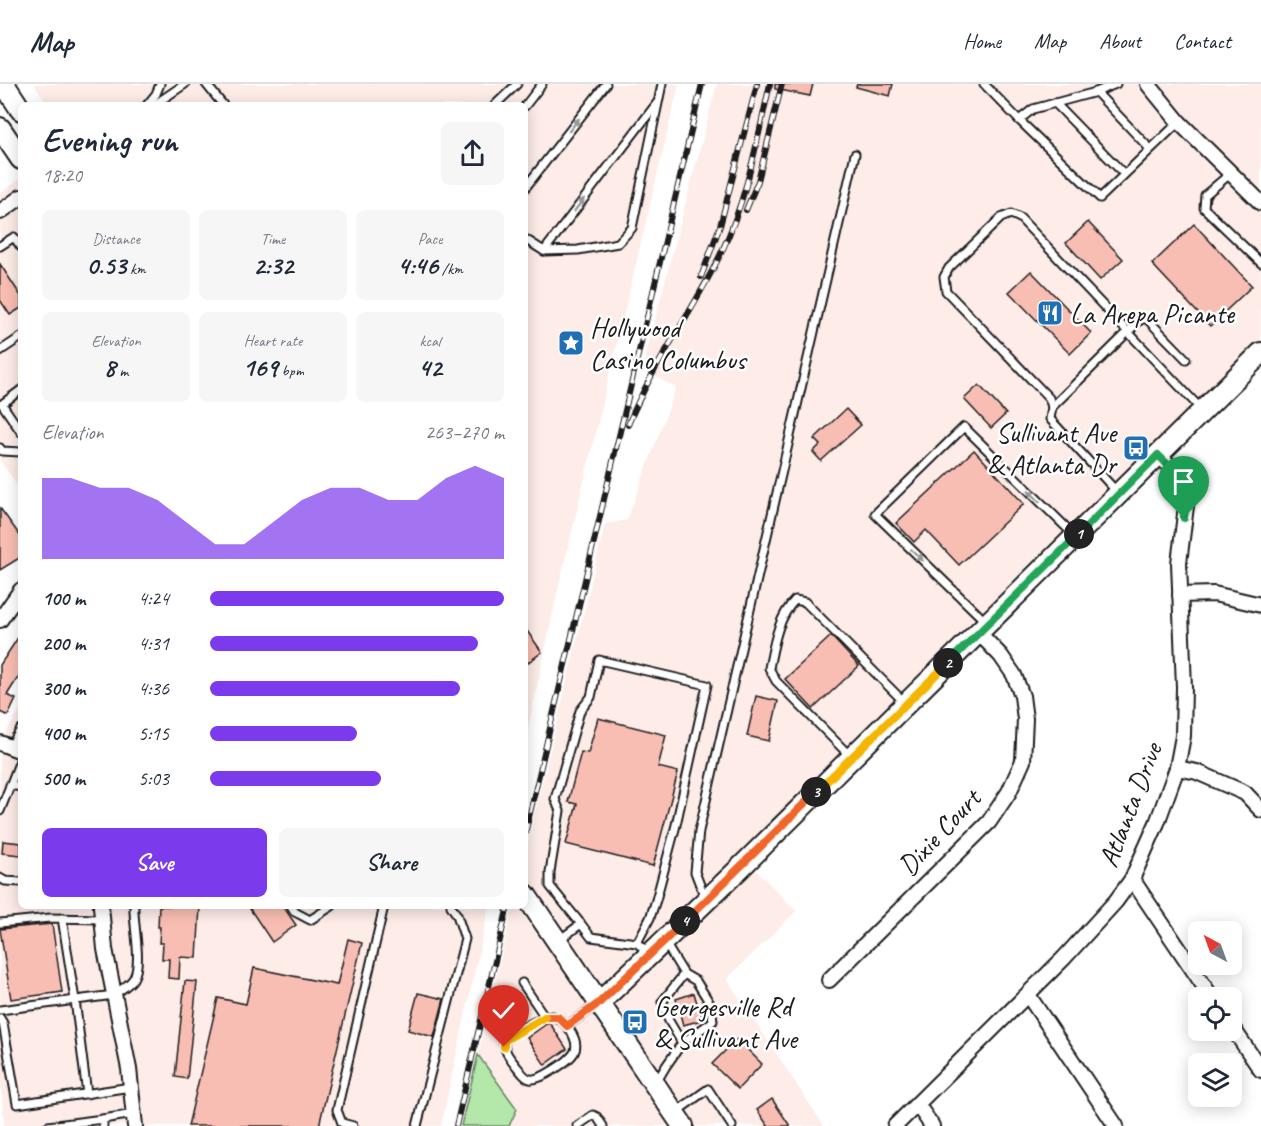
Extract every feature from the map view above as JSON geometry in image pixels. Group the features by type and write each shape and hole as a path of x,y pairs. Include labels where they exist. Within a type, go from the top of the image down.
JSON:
{"main road":[{"path":"4,84 18,105"},
{"path":"0,128 18,155"},
{"path":"599,1003 651,946 706,901 1261,353"},
{"path":"528,898 678,1120"}],"street":[{"path":"1148,84 1179,122 1261,203"},
{"path":"0,212 18,199"},
{"name":"Atlanta Drive","path":"895,1126 1028,995 1116,901 1132,879 1157,823 1177,768 1183,736 1184,687 1179,563 1186,498 1182,479 1158,455"},
{"path":"0,620 18,594"},
{"path":"1180,595 1214,594 1261,604"},
{"name":"Dixie Court","path":"829,980 989,822 1009,792 1023,761 1025,718 1022,696 1014,675 983,628"},
{"path":"1177,768 1197,772 1245,793 1261,810"},
{"path":"1132,879 1205,987"},
{"path":"102,913 105,949 131,1087 134,1120"},
{"path":"1028,995 1116,1126"},
{"path":"1241,1041 1261,1070"},
{"path":"917,1104 932,1126"}],"lane":[{"path":"149,102 160,84"},
{"path":"158,102 185,84"},
{"path":"206,84 221,102"},
{"path":"499,102 517,84"},
{"path":"528,102 542,84"},
{"path":"528,184 606,84"},
{"path":"528,241 543,251 578,250 618,243 632,228 662,84"},
{"path":"984,84 1100,198 1179,122"},
{"path":"1019,120 1033,109 1096,92 1116,84"},
{"path":"1096,92 1150,149"},
{"path":"543,251 658,101"},
{"path":"1055,103 1124,174"},
{"path":"706,901 695,872 699,831 855,154"},
{"path":"1231,173 1205,195 1204,208 1261,263"},
{"path":"1119,494 1050,419 1052,407 1049,398 946,291 944,277 949,268 1000,218 1011,214 1020,218 1203,411"},
{"path":"0,246 14,237 18,243"},
{"path":"1052,407 1142,319 1147,319 1186,359"},
{"path":"0,351 18,339"},
{"path":"18,392 1,404 18,428"},
{"path":"983,628 875,514 964,427 1076,537"},
{"path":"0,448 2,451 18,452"},
{"path":"851,757 776,681 769,668 776,635 787,608 795,600 805,602 906,704"},
{"path":"651,946 650,918 676,825 707,685 599,660 591,697 580,711 555,799 560,811 550,872 550,886 591,937 651,946 684,974 696,981 711,1005 713,1021 682,1043 655,1085"},
{"path":"10,747 18,734"},
{"path":"0,811 18,765"},
{"path":"10,785 18,786"},
{"path":"0,878 4,881 18,882"},
{"path":"0,1010 114,995 133,979 137,965 134,909"},
{"path":"294,909 310,920 327,909"},
{"path":"353,1126 342,1123 337,1110 383,909"},
{"path":"417,1126 465,939 453,909"},
{"path":"0,923 102,913"},
{"path":"62,918 87,1094"},
{"path":"557,941 581,924"},
{"path":"682,1043 669,1021 662,1002 684,974"},
{"path":"522,983 545,1017"},
{"path":"567,1026 599,1003"},
{"path":"545,1017 558,1017 567,1026 576,1046 574,1053 542,1077 533,1080 524,1076 504,1047 504,1042 512,1035 545,1017"},
{"path":"0,1018 3,1023 17,1104 131,1087"},
{"path":"678,1120 708,1089 732,1126"},
{"path":"578,1126 593,1115 603,1126"},
{"path":"48,1126 134,1120"}],"shaded area":[{"name":"Hollywood Casino Columbus","path":"34,84 679,84 560,581 528,728 528,102 46,102"},
{"path":"717,84 1261,84 1261,347 744,858 796,911 727,979 824,1126 509,1126 517,1109 478,1055 512,909 528,909 528,842 605,524 627,520 676,388 642,369"},
{"path":"18,180 18,487 0,460 0,194"},
{"path":"18,713 18,909 488,909 441,1126 4,1126 0,1087 0,748"}],"green space":[{"path":"478,1055 517,1109 509,1126 461,1126"}],"building":[{"path":"775,84 813,84 810,96 775,89"},
{"path":"857,84 893,84 890,96 856,87"},
{"path":"1088,222 1123,259 1100,280 1066,243"},
{"path":"1194,224 1252,286 1210,326 1152,264"},
{"path":"0,264 18,291 18,310 10,315 0,300"},
{"name":"La Arepa Picante","path":"1031,271 1091,333 1070,354 1009,292"},
{"path":"979,385 1006,414 991,428 964,399"},
{"path":"846,409 861,425 821,461 813,452 820,445 814,439"},
{"path":"974,450 1024,504 959,565 926,530 914,542 896,523"},
{"path":"0,508 18,533 18,559 0,570"},
{"path":"528,632 542,652 528,663"},
{"path":"831,636 859,666 813,709 785,679"},
{"path":"18,638 18,678 7,695 16,699 8,716 0,712 0,665"},
{"path":"756,696 778,701 769,741 747,736"},
{"path":"598,718 666,735 658,767 678,772 653,866 566,844 577,804 568,802 581,752 588,753"},
{"path":"3,841 18,843 18,855 2,853"},
{"path":"159,909 200,909 197,958 180,957 179,979 168,978 169,959 162,959 163,943 159,943 160,927 158,927"},
{"path":"250,909 285,909 296,925 272,942"},
{"path":"52,924 62,992 11,999 0,929"},
{"path":"348,939 362,943 319,1126 188,1126 218,998 246,1004 254,968 337,985"},
{"path":"185,981 197,982 187,1079 175,1077"},
{"path":"418,993 444,999 434,1037 408,1030"},
{"path":"694,993 702,1020 683,1025 676,999"},
{"path":"549,1022 567,1049 545,1065 527,1038"},
{"path":"737,1039 762,1064 738,1089 712,1064"},
{"path":"772,1099 790,1126 768,1126 757,1110"}],"railway":[{"path":"528,821 702,84"},
{"path":"701,277 720,226 757,84"},
{"path":"628,425 649,380 699,295 731,231 750,169 770,84"},
{"path":"746,210 758,181 782,84"},
{"path":"456,1126 507,909"}],"place":[{"name":"La Arepa Picante","path":"1050,313"},
{"name":"Hollywood Casino Columbus","path":"571,343"},
{"name":"Sullivant Ave & Atlanta Dr","path":"1136,448"},
{"name":"Georgesville Rd & Sullivant Ave","path":"635,1022"}],"route":[{"path":"504,1047 504,1042 512,1035 545,1017 558,1017 567,1026 599,1003 738,870 1158,455 1182,479 1186,498 1184,518"}]}
